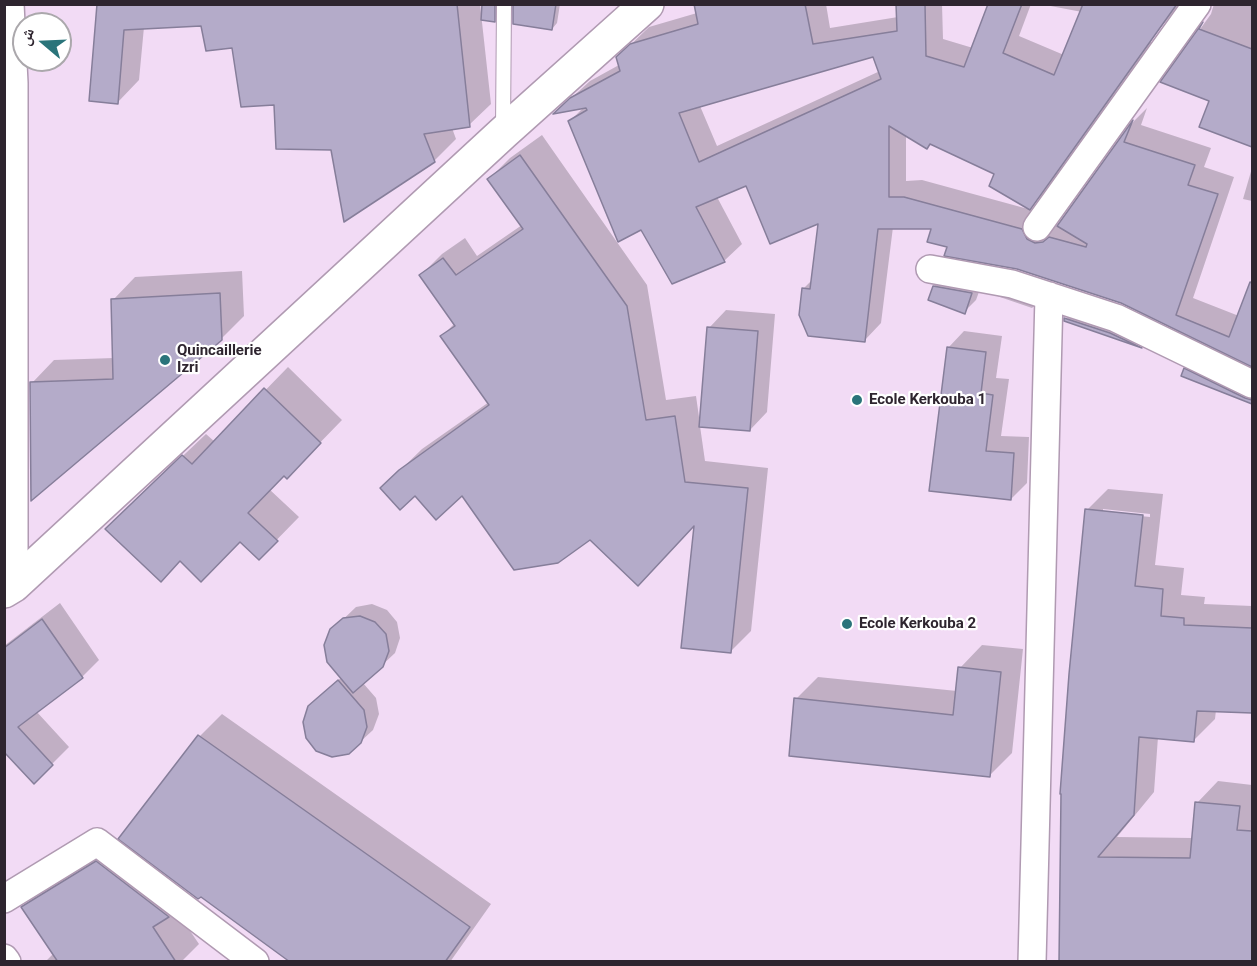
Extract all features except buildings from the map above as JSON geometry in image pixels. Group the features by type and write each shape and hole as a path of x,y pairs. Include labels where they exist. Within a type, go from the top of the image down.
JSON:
{"main road":[{"path":"9,588 645,5"}],"street":[{"path":"9,588 10,4"},
{"path":"1037,227 1197,4"},
{"path":"930,269 1012,284 1116,318 1252,384"},
{"path":"1032,962 1049,296"},
{"path":"4,899 97,842 255,962"},
{"path":"4,958 7,962"}],"lane":[{"path":"503,133 504,4"}],"place":[{"name":"Quincaillerie Izri","path":"165,360"},
{"name":"Ecole Kerkouba 1","path":"857,400"},
{"name":"Ecole Kerkouba 2","path":"847,624"}]}
